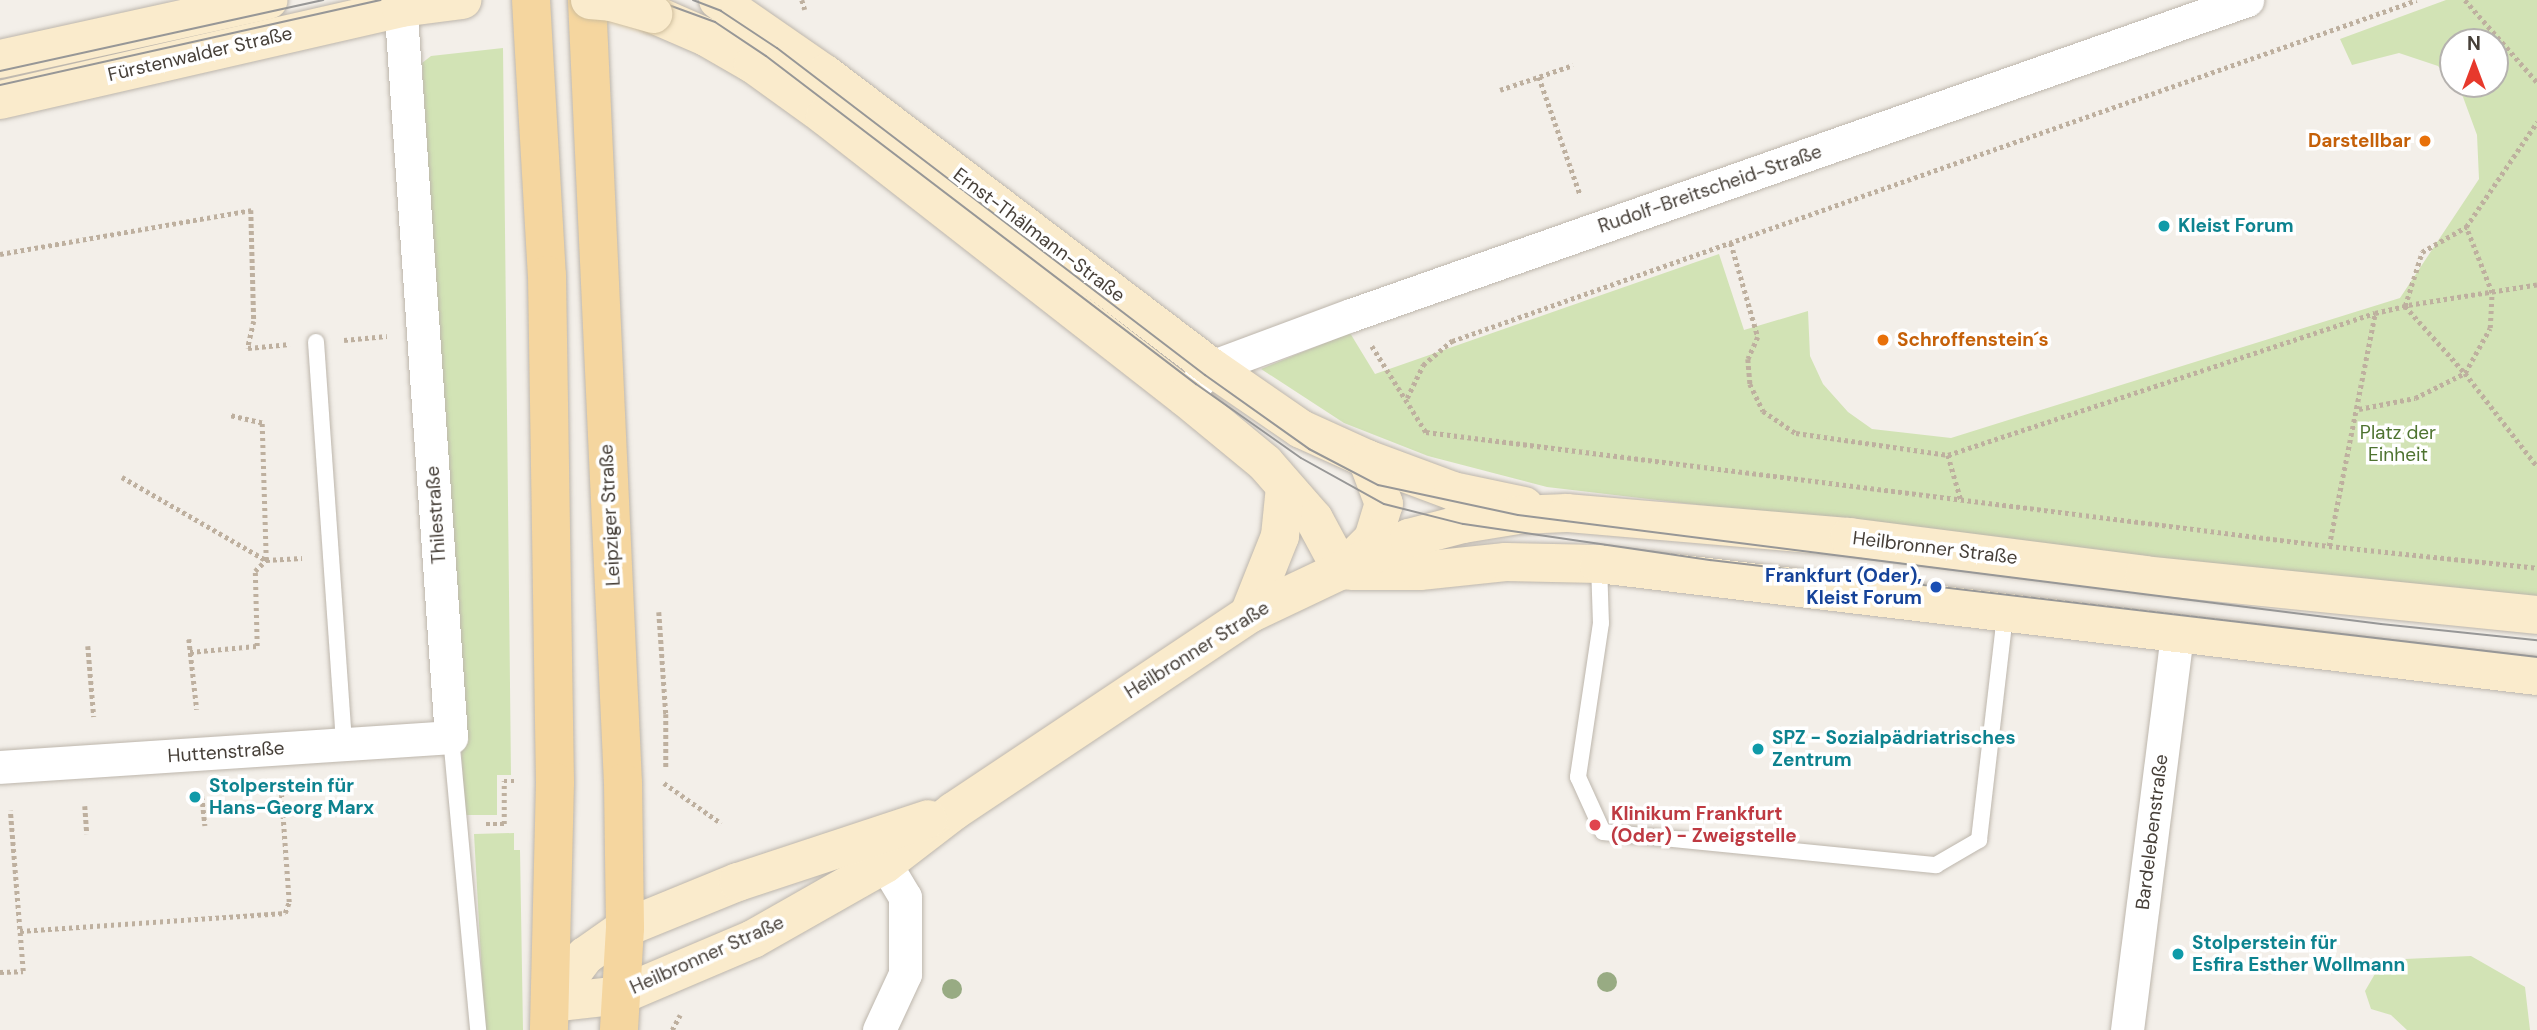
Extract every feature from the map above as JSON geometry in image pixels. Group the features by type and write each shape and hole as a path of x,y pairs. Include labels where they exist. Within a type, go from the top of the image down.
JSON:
{"main road":[{"path":"531,0 547,288 555,782 550,1016"},
{"name":"Leipziger Straße","path":"588,0 623,783 625,928 620,1012"}],"street":[{"name":"Fürstenwalder Straße","path":"0,59 269,0"},
{"name":"Ernst-Thälmann-Straße","path":"588,0 611,2 653,14 706,37 753,64 825,116 1185,397 1265,463 1314,519 1342,570"},
{"name":"Rudolf-Breitscheid-Straße","path":"1185,397 1211,367 1351,315 2247,0"},
{"name":"Ernst-Thälmann-Straße","path":"724,1 825,74 1211,367 1301,429 1367,459 1453,491 1567,513"},
{"path":"706,37 724,1"},
{"name":"Fürstenwalder Straße","path":"0,100 425,3"},
{"name":"Thilestraße","path":"425,3 452,737"},
{"path":"1342,570 1373,539 1384,504 1367,459"},
{"path":"1249,614 1280,536 1285,487"},
{"name":"Heilbronner Straße","path":"550,1016 620,1012 885,864 954,811 1249,614 1409,538 1518,515 1567,513 1849,537 2144,575 2537,615"},
{"name":"Heilbronner Straße","path":"1342,570 1420,570 1506,562 1599,564 2537,676"},
{"name":"Bardelebenstraße","path":"2127,1030 2177,633"},
{"name":"Huttenstraße","path":"0,767 452,737"},
{"name":"Heilbronner Straße","path":"550,1016 585,956 625,928 738,882 954,811"},
{"path":"879,1030 905,974 905,897 885,864"}],"lane":[{"path":"316,342 344,744"},
{"path":"1599,564 1601,623 1578,777 1603,832 1936,865 1979,840 2005,614"},
{"name":"Thilestraße","path":"452,737 478,1030"}],"path":[{"path":"2417,0 1452,341 1423,365 1407,398 1426,432 2329,546 2537,568"},
{"path":"2465,0 2537,82"},
{"path":"1500,90 1573,65"},
{"path":"1539,77 1584,205"},
{"path":"2405,306 2422,252 2466,227 2537,121"},
{"path":"0,254 251,211 254,321 248,348"},
{"path":"2358,409 2415,398 2465,373 2490,328 2492,293 2466,227"},
{"path":"1731,243 1758,337 1748,359 1750,384 1763,411 1796,433 1948,455 2375,313 2537,285"},
{"path":"2405,306 2465,373 2537,466"},
{"path":"2329,546 2375,313"},
{"path":"231,416 262,423 267,560"},
{"path":"1948,455 1961,500"},
{"path":"121,477 267,560 332,557"},
{"path":"190,652 257,646 255,570 267,560"},
{"path":"189,639 197,710"},
{"path":"88,646 94,717"},
{"path":"460,824 504,824 504,781 520,780"},
{"path":"666,783 721,823"},
{"path":"20,931 285,913 289,902 282,790"},
{"path":"202,796 205,826"},
{"path":"85,806 87,834"},
{"path":"0,972 23,971 10,811"}],"green space":[{"name":"Platz der Einheit","path":"2446,0 2537,0 2537,596 2240,569 1547,487 1428,456 1344,423 1261,369 1350,333 1375,374 1719,254 1744,330 1808,311 1810,356 1823,384 1848,412 1872,429 1951,438 2400,298 2479,179 2477,135 2463,98 2509,98 2509,28 2439,28 2439,67 2399,53 2352,65 2340,39"},
{"path":"503,48 511,775 497,775 497,815 465,815 422,63 431,56"},
{"path":"514,833 514,850 520,850 523,1030 485,1030 474,834"},
{"path":"2471,956 2525,987 2530,1030 2407,1030 2391,1015 2371,1009 2365,991 2383,960"}],"tram line":[{"path":"0,71 323,0"},
{"path":"0,85 381,0"},
{"path":"655,0 715,22 766,56 1196,384 1301,458 1384,504 1463,524 1710,560 2537,657"},
{"path":"693,0 721,11 777,48 1205,375 1309,449 1378,485 1518,515 2381,624 2537,640"}],"place":[{"name":"Darstellbar","path":"2425,141"},
{"name":"Kleist Forum","path":"2164,226"},
{"name":"Schroffenstein´s","path":"1883,340"},
{"name":"Frankfurt (Oder), Kleist Forum","path":"1936,587"},
{"name":"SPZ - Sozialpädriatrisches Zentrum","path":"1758,749"},
{"name":"Stolperstein für Hans-Georg Marx","path":"195,797"},
{"name":"Klinikum Frankfurt (Oder) - Zweigstelle","path":"1595,825"},
{"name":"Stolperstein für Esfira Esther Wollmann","path":"2178,954"}]}
